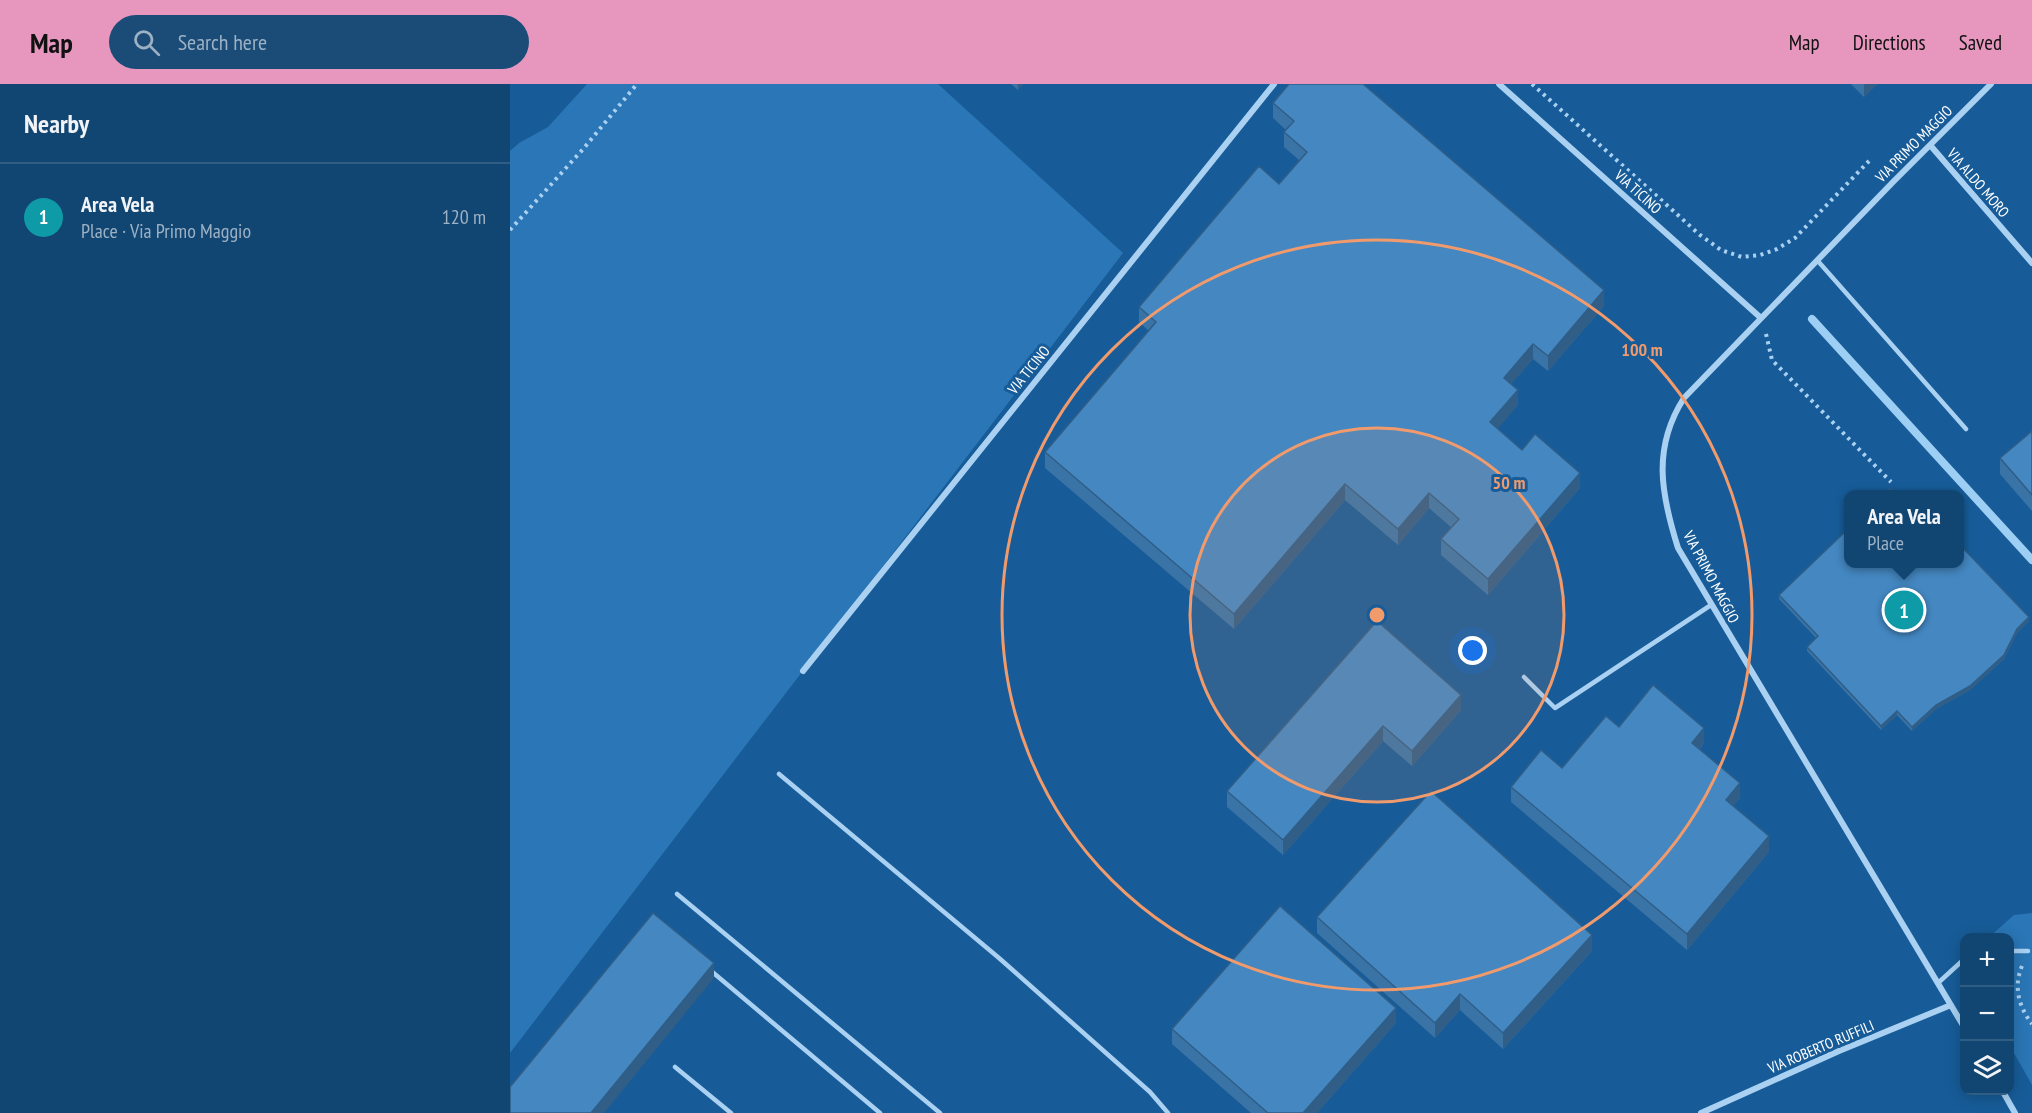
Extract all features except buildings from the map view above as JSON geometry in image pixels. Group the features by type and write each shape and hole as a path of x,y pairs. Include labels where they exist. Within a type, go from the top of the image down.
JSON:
{"street":[{"name":"VIA TICINO","path":"803,671 1274,84"},
{"name":"VIA TICINO","path":"1499,84 1761,318"},
{"name":"VIA PRIMO MAGGIO","path":"1960,1019 1678,548 1671,525 1664,479 1664,441 1684,398 1991,84"},
{"name":"VIA ALDO MORO","path":"1930,145 2032,263"},
{"name":"VIA ROBERTO RUFFILI","path":"1701,1113 1839,1051 1951,1005"},
{"path":"2005,1095 2015,1113"}],"lane":[{"path":"1817,260 1966,429"},
{"path":"1524,677 1555,708 1711,605"},
{"path":"779,774 999,958 1150,1092 1168,1113"},
{"path":"677,894 940,1113"},
{"path":"2014,951 2028,951"},
{"path":"1938,983 1960,963"},
{"path":"707,967 880,1113"},
{"path":"675,1067 731,1113"}],"path":[{"path":"510,230 638,84"},
{"path":"1532,84 1700,235 1721,250 1742,257 1760,255 1790,242 1869,161"},
{"path":"1761,318 1772,360 1891,482"},
{"path":"2028,951 2018,975 2018,996 2023,1011 2032,1024"}],"shaded area":[{"path":"587,84 938,84 1123,253 510,1053 510,151 519,143 548,127"},
{"path":"2032,913 2032,1085 2014,1053 2014,933 1994,933 2014,915"}],"waterway":[{"path":"1812,319 2032,560"}],"place":[{"name":"Area Vela","path":"1904,610"}]}
